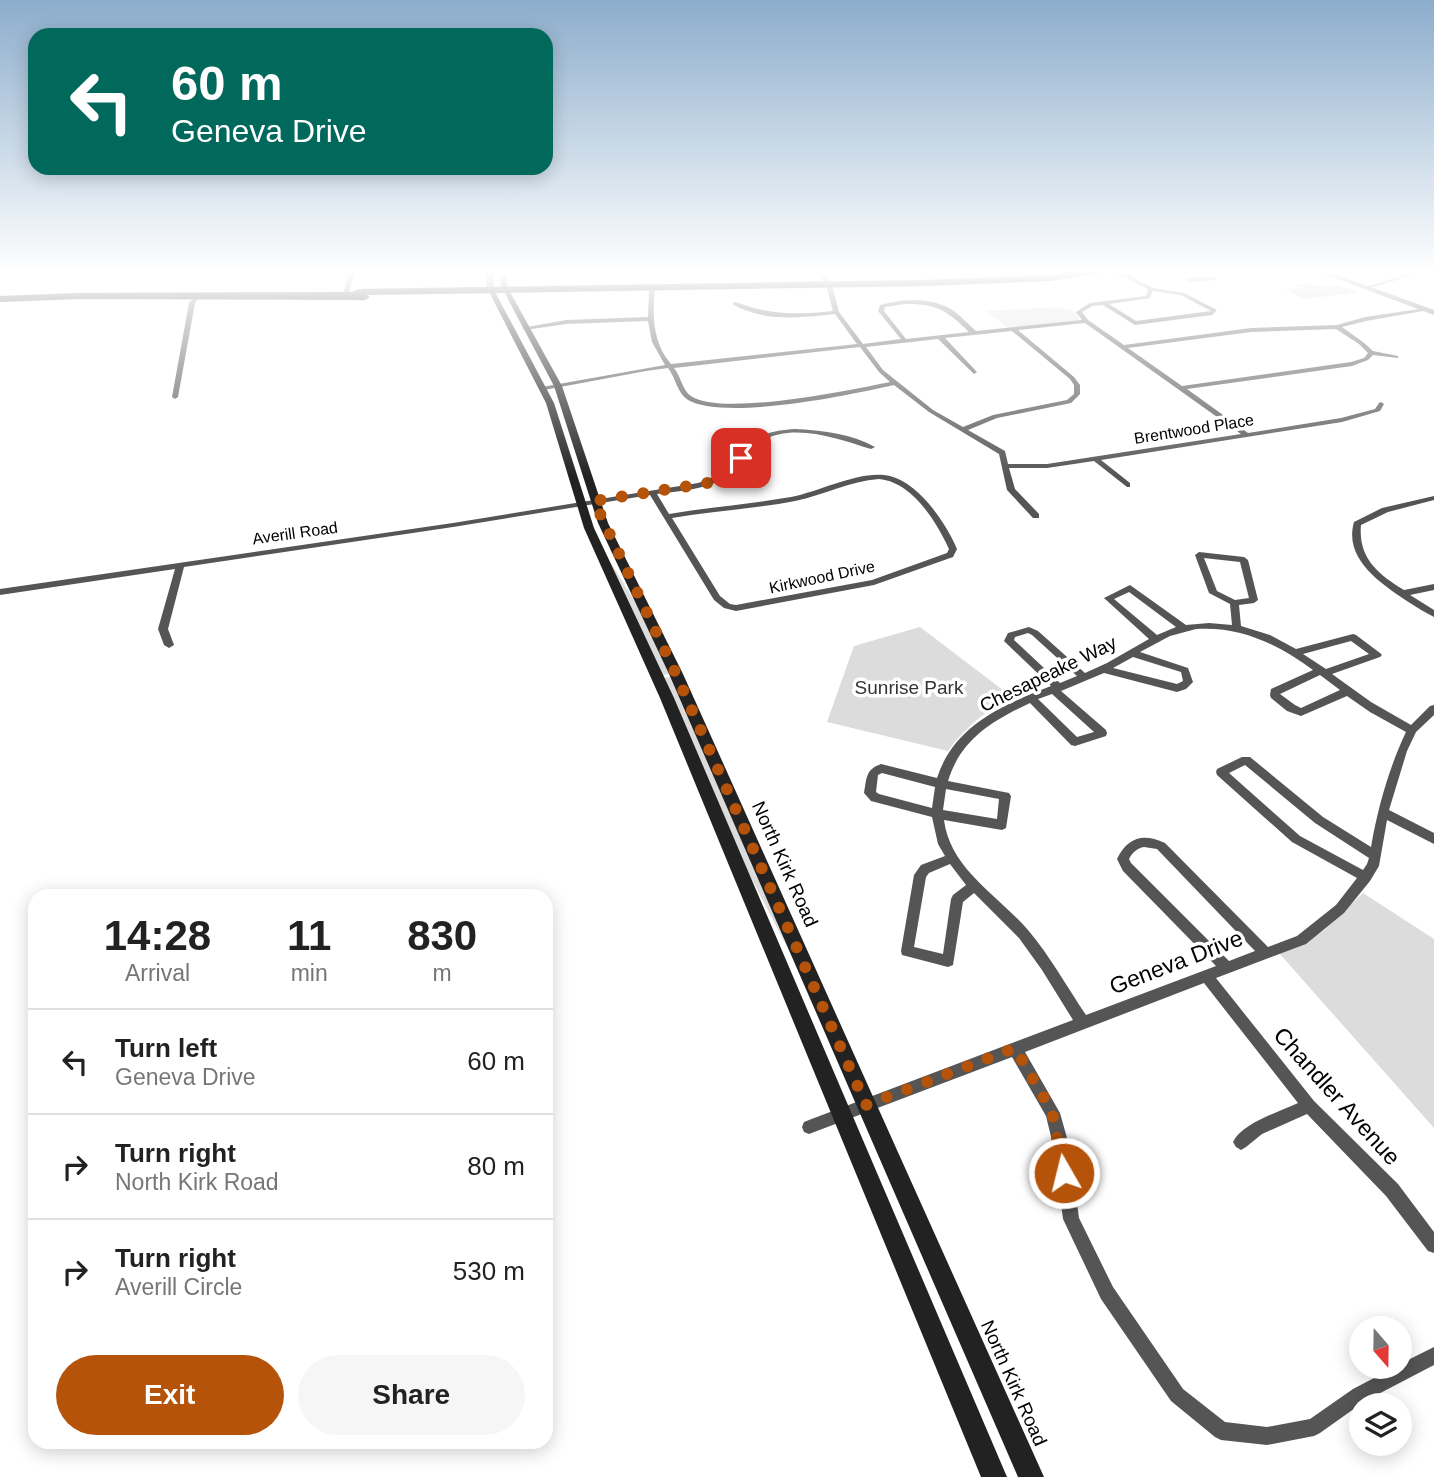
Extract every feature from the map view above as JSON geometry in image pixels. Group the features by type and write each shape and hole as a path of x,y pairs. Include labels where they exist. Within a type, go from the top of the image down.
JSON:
{"main road":[{"name":"North Kirk Road","path":"517,339 554,411 587,503 658,677 994,1477"},
{"name":"North Kirk Road","path":"531,339 558,386 587,503 676,674 1031,1477"}],"street":[{"path":"175,397 186,339"},
{"path":"654,339 668,366 674,371 681,391 693,400 713,406 837,394 893,383"},
{"path":"855,339 893,383 931,411 1002,453 1012,490 1035,516"},
{"path":"544,388 668,366 923,339"},
{"path":"942,339 974,372"},
{"path":"963,429 995,416 1069,402 1077,394 1077,384 1072,378 1024,339"},
{"path":"1112,339 1247,435"},
{"path":"1123,347 1184,339"},
{"path":"1355,339 1371,353 1396,357"},
{"path":"1182,388 1352,364 1366,359 1371,353"},
{"name":"Brentwood Place","path":"1006,466 1047,466 1342,420 1378,410 1381,404"},
{"name":"Averill Road","path":"0,592 453,525 719,480 753,443 774,435 809,431 871,447"},
{"path":"1095,458 1128,485"},
{"name":"Kirkwood Drive","path":"652,492 667,517 717,598 727,606 736,608 874,582 942,559 950,555 953,549 942,527 909,489 898,481 884,478 842,484 810,495 667,517"},
{"path":"1434,498 1385,510 1357,524 1354,544 1363,560 1434,614"},
{"path":"1199,555 1244,560 1254,600 1234,603 1213,593 1199,555"},
{"path":"169,645 163,629 181,564"},
{"path":"1404,593 1434,587"},
{"path":"1157,640 1108,598 1130,588 1185,629"},
{"path":"1234,603 1237,629"},
{"name":"Chesapeake Way","path":"1082,1022 1024,935 974,886 952,858 940,829 937,799 942,784 960,744 983,722 1103,669 1157,640 1199,626 1237,629 1298,652 1348,691 1412,730"},
{"path":"1032,699 1075,742 1102,733 1009,641 1011,635 1029,630 1035,633 1084,677"},
{"path":"1298,652 1353,637 1377,655 1275,692 1275,695 1291,708 1301,712 1348,691"},
{"path":"1103,669 1177,688 1188,682 1185,670 1132,653"},
{"name":"Geneva Drive","path":"809,1127 1301,940 1340,909 1373,866 1383,812 1412,730 1434,709"},
{"path":"1366,877 1296,839 1220,772 1246,760 1319,820 1374,855"},
{"path":"881,768 942,784 1005,796 1002,825 937,814 875,798 870,793 873,773 881,768"},
{"path":"1383,812 1434,839"},
{"path":"1227,968 1127,867 1123,859 1129,849 1141,842 1161,846 1265,953"},
{"path":"952,858 925,869 920,875 906,951 948,961 957,899 974,886"},
{"name":"Chandler Avenue","path":"1206,976 1309,1106 1392,1190 1434,1245"},
{"path":"1015,1048 1052,1112 1061,1145 1071,1219 1107,1293 1177,1395 1221,1431 1267,1436 1314,1427 1359,1395 1434,1356"},
{"path":"1241,1142 1257,1129 1309,1106"}],"green space":[{"path":"606,555 639,608 669,674 663,675"},
{"name":"Sunrise Park","path":"920,627 1012,697 977,720 948,751 827,722 854,646"},
{"path":"670,677 798,968 745,866 664,678"},
{"path":"1363,893 1434,939 1434,1128 1279,953 1323,931"}],"route":[{"path":"741,458 714,482 594,501 676,674 866,1105 1015,1048 1052,1112 1061,1145 1064,1173"}]}
